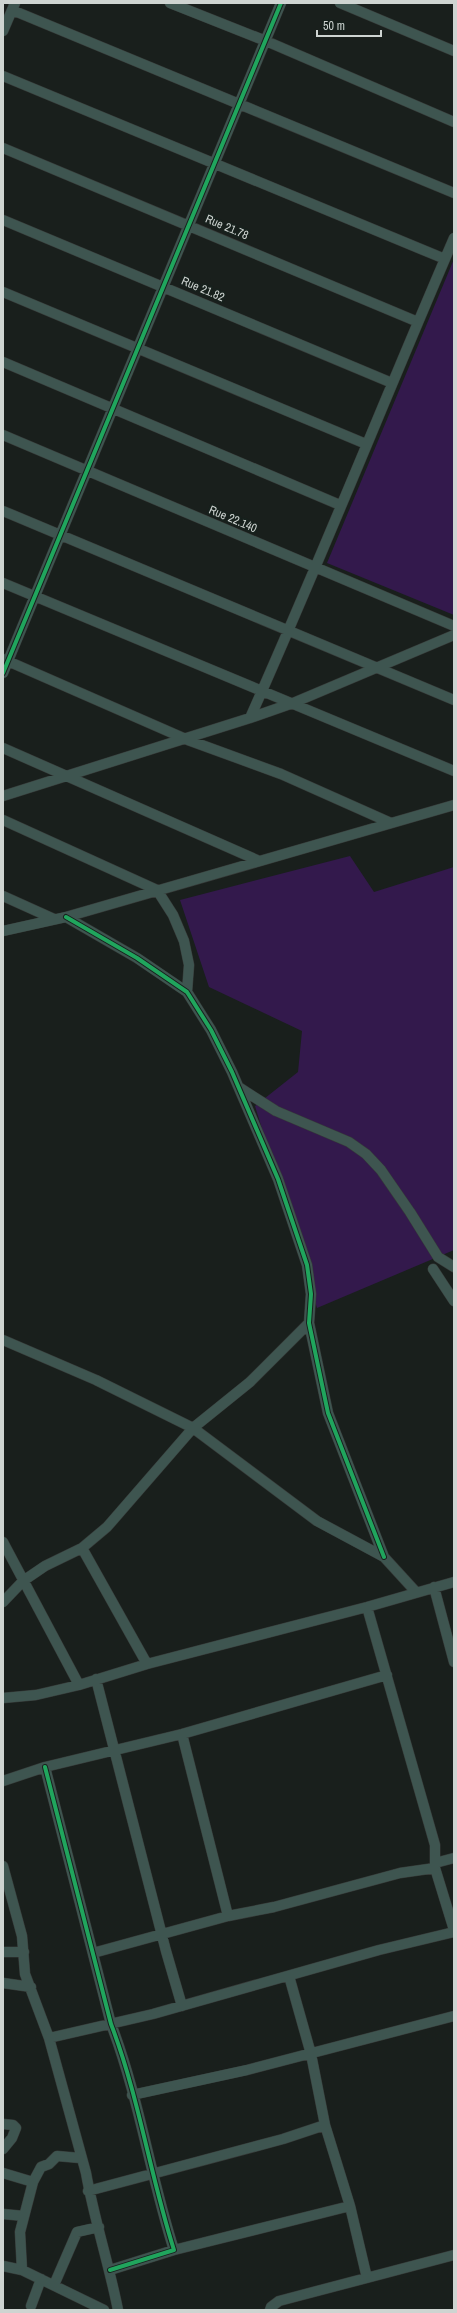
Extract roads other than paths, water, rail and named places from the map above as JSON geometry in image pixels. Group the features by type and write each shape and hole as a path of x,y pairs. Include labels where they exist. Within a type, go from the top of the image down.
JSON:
{"street":[{"path":"170,3 266,41 454,122"},
{"path":"3,672 5,660 35,596 282,3"},
{"path":"340,3 454,51"},
{"path":"3,31 14,6 240,104 454,193"},
{"path":"3,76 214,166 445,259"},
{"name":"Rue 21.78","path":"3,148 418,322"},
{"name":"Rue 21.82","path":"3,220 164,286 392,383"},
{"path":"250,718 289,632 340,505 454,238"},
{"path":"3,292 366,444"},
{"path":"3,362 113,407 340,505"},
{"name":"Rue 22.140","path":"3,435 315,569 454,626"},
{"path":"3,511 289,632 380,667 454,700"},
{"path":"3,583 454,771"},
{"path":"3,796 66,775 188,740 293,703 454,635"},
{"path":"5,660 188,740 281,774 391,823"},
{"path":"3,748 257,860"},
{"path":"3,931 66,916 257,860 454,805"},
{"path":"3,820 157,890 172,915 184,941 189,965 187,992"},
{"path":"3,896 54,918"},
{"path":"66,916 137,958 187,992 211,1030 240,1088 278,1179 307,1265 311,1294 309,1323 328,1413 384,1557"},
{"path":"240,1088 276,1111 349,1142 366,1154 381,1170 402,1200 438,1257 454,1267"},
{"path":"433,1269 454,1301"},
{"path":"3,1602 22,1582 45,1566 82,1548 107,1527 194,1428 250,1382 309,1323"},
{"path":"3,1340 96,1380 194,1428 317,1521 384,1557 416,1592"},
{"path":"3,1542 22,1582 79,1685"},
{"path":"82,1548 147,1664"},
{"path":"3,1698 36,1695 79,1685 147,1664 367,1607 454,1582"},
{"path":"434,1587 454,1659"},
{"path":"48,2038 182,2006 379,1950 454,1931 435,1866 435,1845 367,1607"},
{"path":"3,1781 45,1767 182,1734 387,1675"},
{"path":"96,1679 116,1750 162,1934 182,2006"},
{"path":"182,1734 228,1916"},
{"path":"45,1767 92,1953 111,2024 122,2054 153,2176 174,2250"},
{"path":"92,1953 228,1916 274,1907 400,1873 435,1866 454,1858"},
{"path":"3,1866 24,1952 25,1974 32,1987 48,2038 80,2158 86,2173 88,2191 110,2270 118,2310"},
{"path":"3,1952 24,1952"},
{"path":"289,1976 311,2054 325,2125 350,2206 367,2278"},
{"path":"3,1983 32,1987"},
{"path":"132,2095 311,2054 454,2016"},
{"path":"3,2124 13,2125 16,2128 12,2138 3,2149"},
{"path":"88,2191 153,2176 283,2139 325,2125"},
{"path":"22,2270 19,2242 33,2182 41,2167 49,2164 55,2157 60,2155 80,2158"},
{"path":"3,2173 33,2182"},
{"path":"110,2270 174,2250 350,2206"},
{"path":"3,2214 24,2216"},
{"path":"54,2285 77,2232 99,2227"},
{"path":"270,2310 271,2307 279,2301 454,2255"},
{"path":"3,2266 22,2270 104,2310"},
{"path":"31,2309 41,2279"}]}
